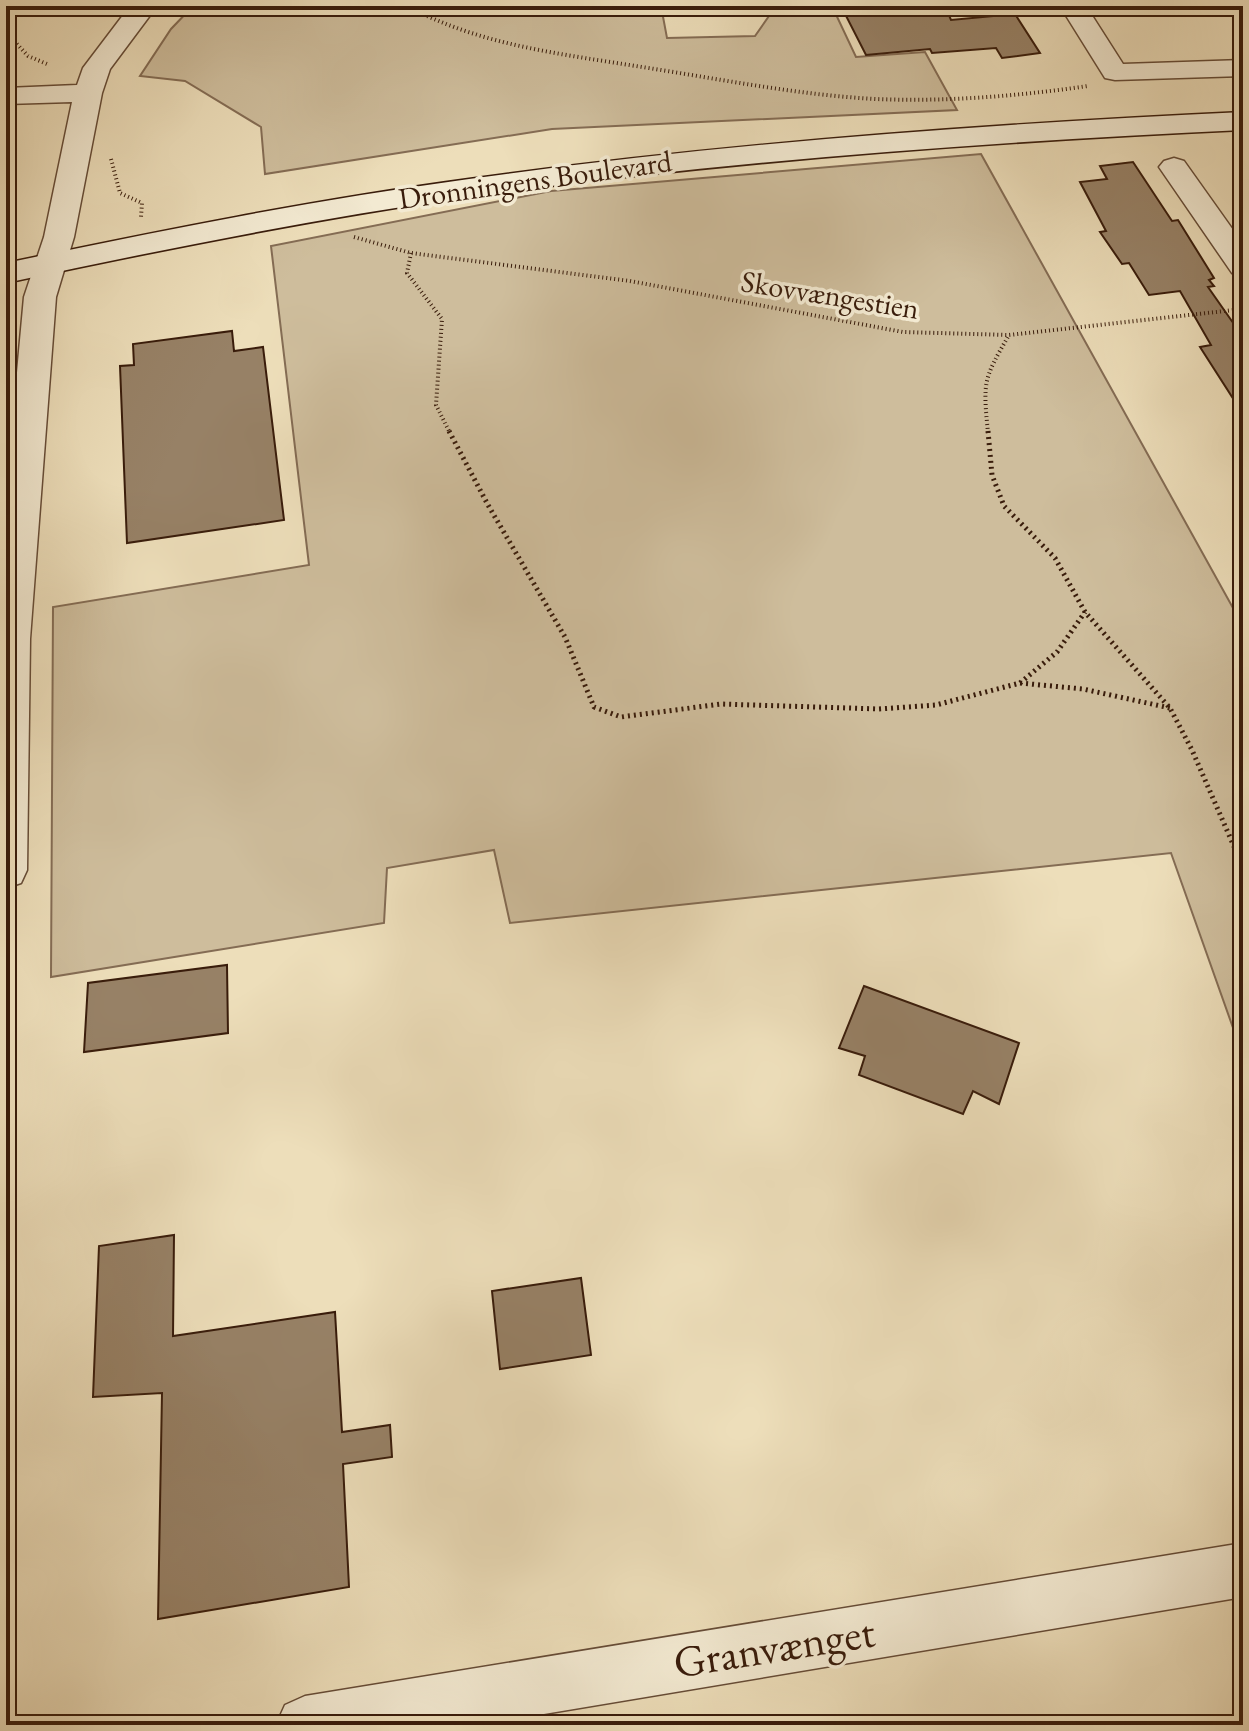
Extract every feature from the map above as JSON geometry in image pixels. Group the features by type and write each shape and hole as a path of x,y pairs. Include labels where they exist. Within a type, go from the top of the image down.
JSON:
{"main road":[{"name":"Dronningens Boulevard","path":"6,248 55,250 505,181 623,166 1070,128 1243,121"},
{"name":"Dronningens Boulevard","path":"6,273 55,250 140,221 466,164 614,145 979,126 1070,128"}],"street":[{"path":"6,870 9,640 40,297 55,250 92,81 144,6"},
{"path":"1073,6 1115,72 1243,68"},
{"path":"6,96 92,81"},
{"path":"1174,167 1243,266"},
{"name":"Granvænget","path":"305,1725 1243,1570"}],"path":[{"path":"171,20 185,6"},
{"path":"422,6 425,15 443,24 505,44 796,91 874,99 1001,99 1110,83 1115,72"},
{"path":"6,32 19,50 33,61 59,67 92,81"},
{"path":"112,151 113,170 120,193 142,203 140,221"},
{"name":"Skovvængestien","path":"1020,683 936,705 879,709 721,704 621,717 594,707 565,637 488,505 436,405 442,319 407,273 411,253 630,281 890,330 1009,335 1243,309"},
{"path":"1009,335 986,375 984,390 992,475 1004,506 1055,558 1085,612 1170,708 1192,750 1243,867"},
{"path":"1020,683 1050,662 1071,639 1085,612"},
{"path":"1020,683 1083,689 1170,708"}],"shaded area":[{"path":"193,6 661,6 667,38 755,36 776,6 832,6 856,57 925,52 957,110 552,129 265,174 261,127 185,81 140,76 171,29"},
{"path":"981,154 1243,626 1243,1056 1171,853 510,923 494,850 387,868 384,923 51,977 53,607 309,565 271,246 551,191"}],"building":[{"path":"841,6 945,6 951,20 1015,14 1040,53 1002,58 996,48 932,53 930,49 866,55"},
{"path":"1133,162 1172,221 1178,220 1214,278 1209,280 1214,286 1208,287 1243,337 1243,414 1200,347 1211,345 1180,291 1149,295 1129,263 1122,264 1100,232 1106,231 1080,182 1107,179 1100,166"},
{"path":"232,331 234,351 263,347 284,520 127,543 120,366 134,365 133,344"},
{"path":"227,965 228,1033 84,1052 88,983"},
{"path":"864,986 1019,1043 999,1104 973,1091 963,1114 859,1075 865,1056 839,1048"},
{"path":"174,1235 173,1336 335,1312 342,1432 390,1425 392,1457 343,1464 349,1587 158,1619 162,1393 93,1397 99,1246"},
{"path":"581,1278 591,1355 500,1369 492,1291"}]}
